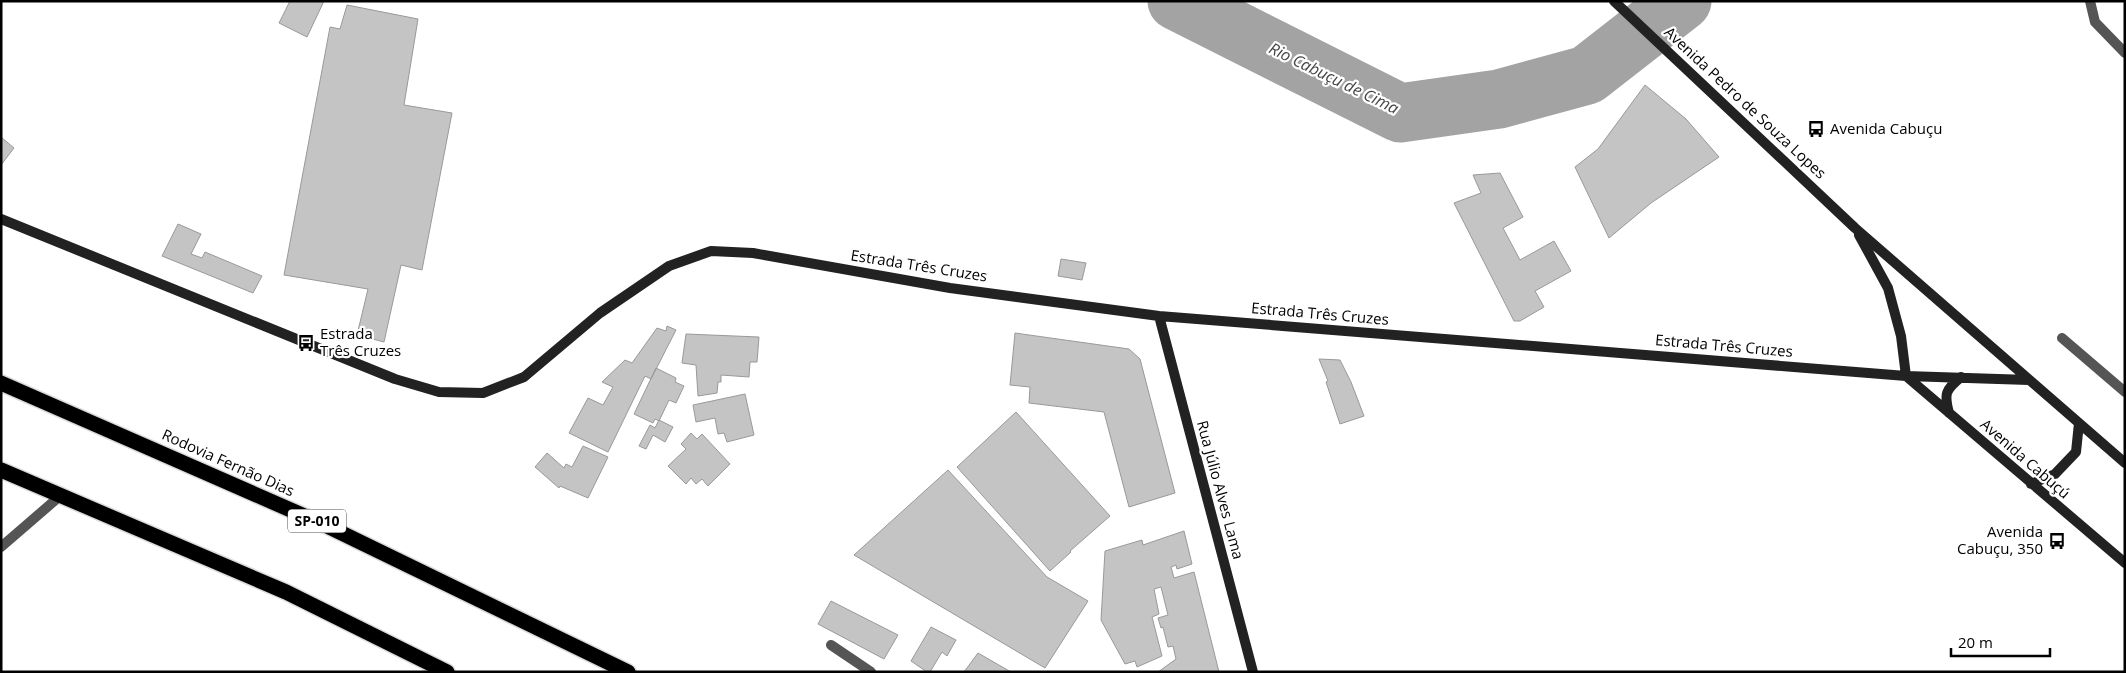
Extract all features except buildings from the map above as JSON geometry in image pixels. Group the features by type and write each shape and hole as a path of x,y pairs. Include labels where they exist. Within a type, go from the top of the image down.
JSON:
{"highway":[{"name":"Rodovia Fernão Dias","path":"1,383 325,525 628,672"},
{"path":"1,470 286,592 447,672"}],"main road":[{"name":"Avenida Pedro de Souza Lopes","path":"1614,1 1855,228 2028,380"},
{"name":"Estrada Três Cruzes","path":"1,219 395,379 439,392 483,393 524,377 600,313 669,266 711,251 753,253 950,288 1159,316 1906,376 2028,380"},
{"name":"Avenida Pedro de Souza Lopes","path":"1855,228 1888,288 1901,336 1906,376"},
{"name":"Rua Júlio Alves Lama","path":"1159,316 1253,672"},
{"name":"Avenida Cabuçú","path":"1906,376 2125,563"},
{"path":"1949,413 1945,397 1950,386 1961,377"},
{"path":"2028,380 2125,463"},
{"path":"2031,484 2055,474 2076,452 2078,423"}],"street":[{"path":"2090,1 2095,22 2125,53"},
{"path":"2062,338 2125,392"},
{"path":"1,546 60,496"},
{"path":"831,645 871,672"}],"waterway":[{"name":"Rio Cabuçu de Cima","path":"1177,1 1400,113 1499,99 1587,75 1682,1"}],"place":[{"name":"Avenida Cabuçu","path":"1816,129"},
{"name":"Estrada Três Cruzes","path":"306,343"},
{"name":"Avenida Cabuçu, 350","path":"2057,541"}]}
